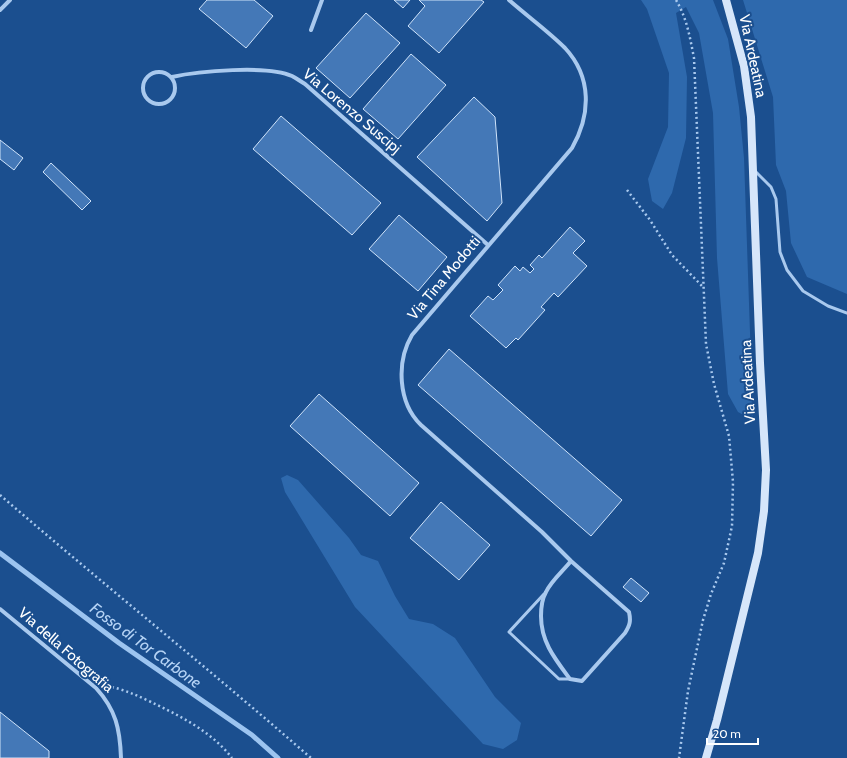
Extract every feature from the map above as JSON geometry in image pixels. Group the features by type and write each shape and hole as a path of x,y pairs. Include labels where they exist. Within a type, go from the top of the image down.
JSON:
{"main road":[{"name":"Via Ardeatina","path":"706,758 724,693 758,553 766,490 760,363 754,170 749,92 744,66 726,0"}],"street":[{"path":"0,10 10,0"},
{"path":"311,30 322,0"},
{"name":"Via Tina Modotti","path":"509,0 565,49 577,65 584,82 586,105 581,130 572,148 418,327 408,344 402,365 403,385 407,404 414,419 542,532 571,561 629,612 629,626 620,640 582,681 570,679"},
{"name":"Via Lorenzo Suscipj","path":"172,77 183,74 216,71 263,70 291,76 305,84 488,245"},
{"name":"Via Lorenzo Suscipj","path":"160,71 167,73 172,77 176,89 170,100 165,104 158,105 147,99 143,87 144,81 148,76 154,72 160,71"},
{"path":"570,679 555,660 545,642 541,622 542,605 545,593 571,561"},
{"name":"Via della Fotografia","path":"0,608 96,688 110,706 117,723 120,736 121,758"}],"lane":[{"path":"754,170 771,187 776,199 780,252 787,270 803,291 828,306 847,313"},
{"path":"545,593 509,632 559,679 570,679"}],"path":[{"path":"676,0 690,33 694,58 706,344 714,384 729,436 733,482 732,526 724,563 710,594 703,620 688,691 679,758"},
{"path":"627,190 650,220 672,255 704,287"},
{"path":"0,495 88,571 237,693 312,758"},
{"path":"87,682 121,688 183,717 215,741 232,758"}],"shaded area":[{"path":"641,0 713,0 728,39 739,107 744,158 753,420 738,412 728,394 717,258 713,113 699,33 686,7 676,13 687,77 686,138 672,193 663,209 652,201 648,179 668,127 669,73 647,9"},
{"path":"743,0 847,0 847,294 807,277 791,243 786,191 776,165 773,97"},
{"path":"287,475 298,480 349,538 361,555 378,561 395,596 409,619 433,624 455,638 495,697 521,723 517,740 503,749 483,744 355,607 285,492 281,478"}],"building":[{"path":"207,0 254,0 273,16 246,48 199,9"},
{"path":"394,0 410,0 403,8"},
{"path":"419,0 481,0 484,2 439,53 408,26 425,6"},
{"path":"366,13 400,43 350,98 316,68"},
{"path":"411,54 446,85 398,139 363,109"},
{"path":"474,97 495,117 502,203 487,221 417,157"},
{"path":"281,116 381,203 352,235 253,149"},
{"path":"0,140 23,158 14,170 0,159"},
{"path":"51,163 91,201 82,210 43,172"},
{"path":"399,215 447,257 418,291 369,249"},
{"path":"570,227 585,241 573,253 587,266 558,297 554,293 541,307 545,310 518,340 516,338 506,348 470,316 488,296 493,300 503,290 498,285 515,266 520,271 523,267 530,273 534,269 530,265 539,255 542,258"},
{"path":"449,349 622,500 591,536 418,385"},
{"path":"319,394 419,483 390,516 290,426"},
{"path":"441,502 490,545 459,580 410,538"},
{"path":"631,578 649,593 641,602 623,587"},
{"path":"0,712 49,751 49,758 0,758"}],"waterway":[{"name":"Fosso di Tor Carbone","path":"0,553 119,643 252,735 278,758"}]}
